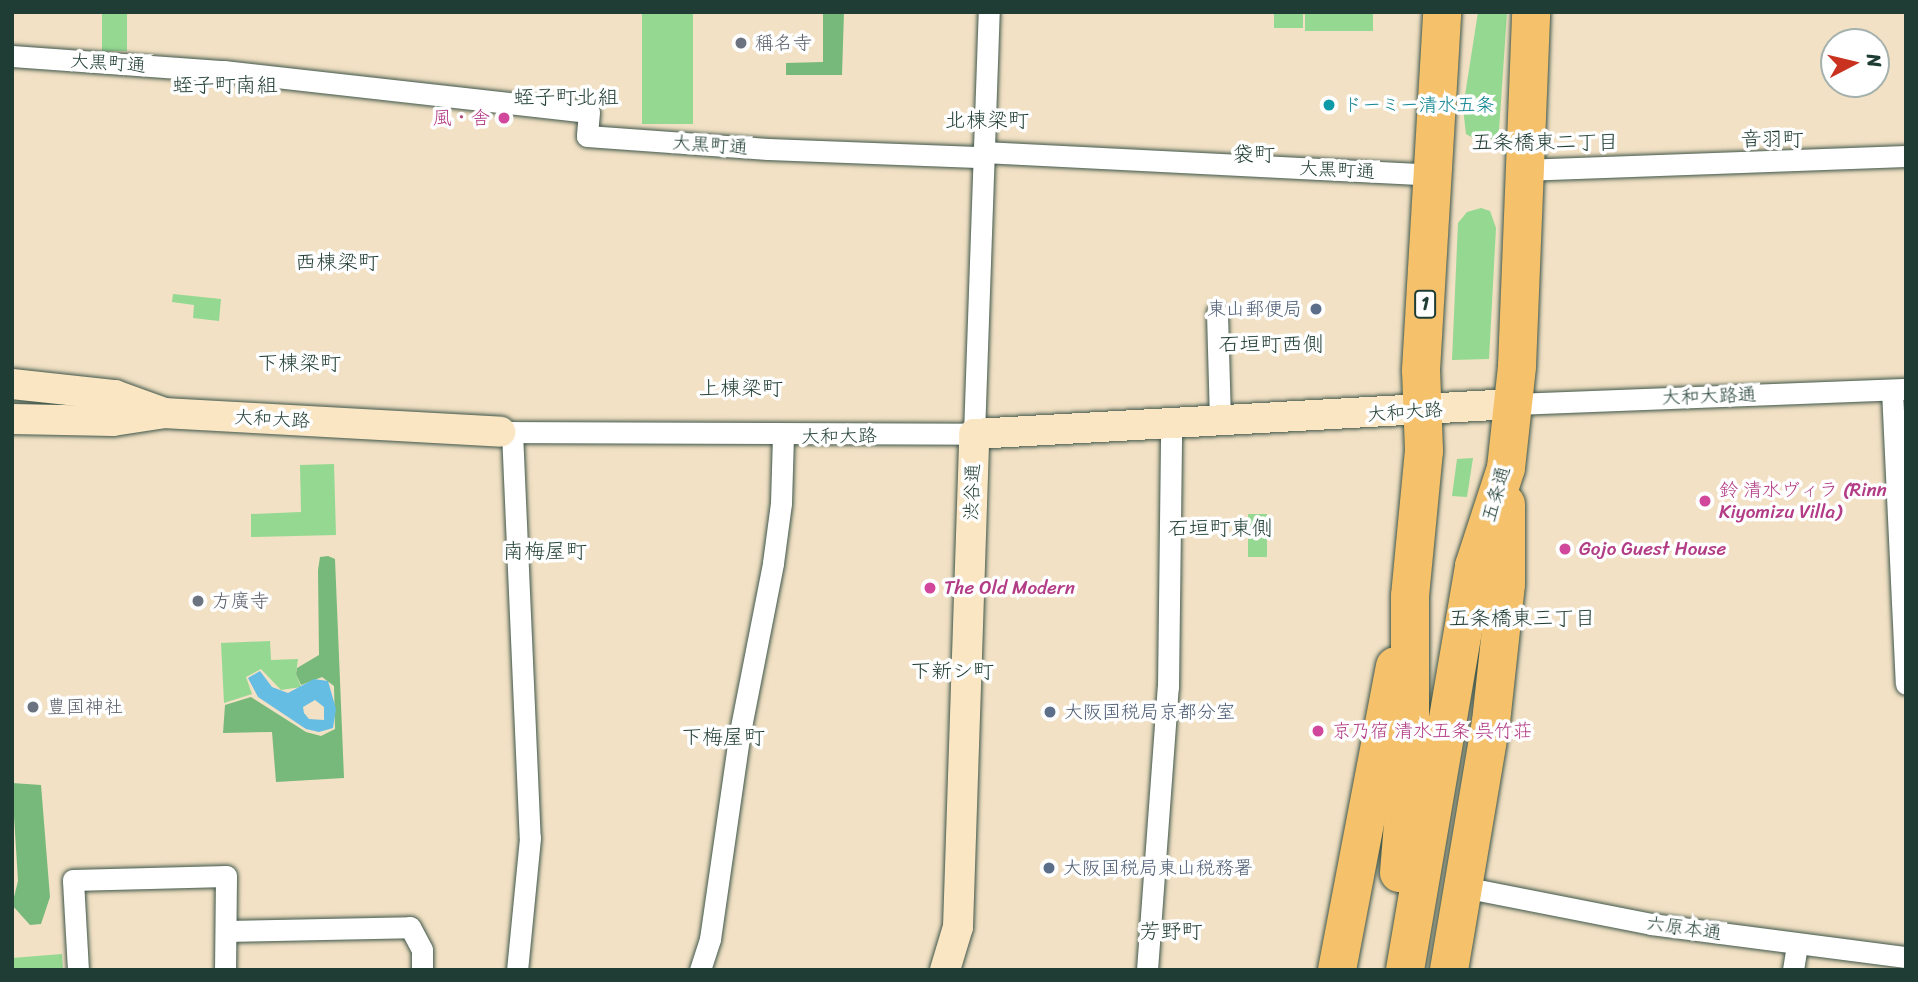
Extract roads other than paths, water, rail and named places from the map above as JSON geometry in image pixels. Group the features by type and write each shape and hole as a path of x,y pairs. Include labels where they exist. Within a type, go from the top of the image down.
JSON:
{"highway":[{"name":"五条通","path":"1405,970 1410,596 1424,451 1422,411 1442,12"},
{"name":"五条通","path":"1386,970 1405,917 1474,566 1506,468 1512,404 1531,12"},
{"name":"1","path":"1450,970 1492,722 1506,584 1506,468"},
{"name":"1","path":"1337,970 1410,596"}],"street":[{"name":"渋谷通","path":"945,970 958,926 989,12"},
{"name":"大黒町通","path":"12,56 223,71 589,112 587,136 874,153 977,157 983,152 1433,175"},
{"path":"1522,170 1906,156"},
{"path":"1217,313 1220,423"},
{"path":"12,384 116,395 165,413"},
{"path":"1899,389 1906,684"},
{"name":"大和大路通","path":"1512,404 1899,389"},
{"name":"大和大路","path":"165,413 506,432 783,436 974,434 1220,423 1512,404"},
{"path":"12,419 113,421 165,413"},
{"path":"1147,970 1168,687 1171,425"},
{"path":"506,432 530,838 517,970"},
{"path":"700,970 710,939 739,737 773,563 781,503 783,436"},
{"path":"78,970 73,880 226,876 225,970"},
{"name":"六原本通","path":"1464,887 1651,924 1906,957"},
{"path":"226,931 410,927 422,950 422,970"},
{"path":"1793,970 1797,944"}],"water":[{"path":"260,671 272,687 288,693 314,679 328,681 336,709 333,728 319,732 306,729 258,697 248,678","holes":["315,700 324,707 324,720 309,719 303,707"]}],"place":[{"name":"稱名寺","path":"741,43"},
{"name":"ドーミー清水五条","path":"1329,105"},
{"name":"風・舎","path":"504,118"},
{"name":"東山郵便局","path":"1316,309"},
{"name":"鈴 清水ヴィラ (Rinn Kiyomizu Villa)","path":"1705,501"},
{"name":"Gojo Guest House","path":"1565,549"},
{"name":"The Old Modern","path":"930,588"},
{"name":"方廣寺","path":"198,601"},
{"name":"豊国神社","path":"33,707"},
{"name":"大阪国税局京都分室","path":"1050,712"},
{"name":"京乃宿 清水五条 呉竹荘","path":"1318,731"},
{"name":"大阪国税局東山税務署","path":"1049,868"}],"district":[{"name":"蛭子町南組","path":"225,85"},
{"name":"蛭子町北組","path":"566,97"},
{"name":"北棟梁町","path":"987,120"},
{"name":"音羽町","path":"1772,139"},
{"name":"五条橋東二丁目","path":"1545,142"},
{"name":"袋町","path":"1254,154"},
{"name":"西棟梁町","path":"337,262"},
{"name":"石垣町西側","path":"1271,344"},
{"name":"下棟梁町","path":"299,363"},
{"name":"上棟梁町","path":"741,388"},
{"name":"石垣町東側","path":"1220,528"},
{"name":"南梅屋町","path":"545,551"},
{"name":"五条橋東三丁目","path":"1522,618"},
{"name":"下新シ町","path":"952,671"},
{"name":"下梅屋町","path":"723,737"},
{"name":"芳野町","path":"1171,931"}]}
